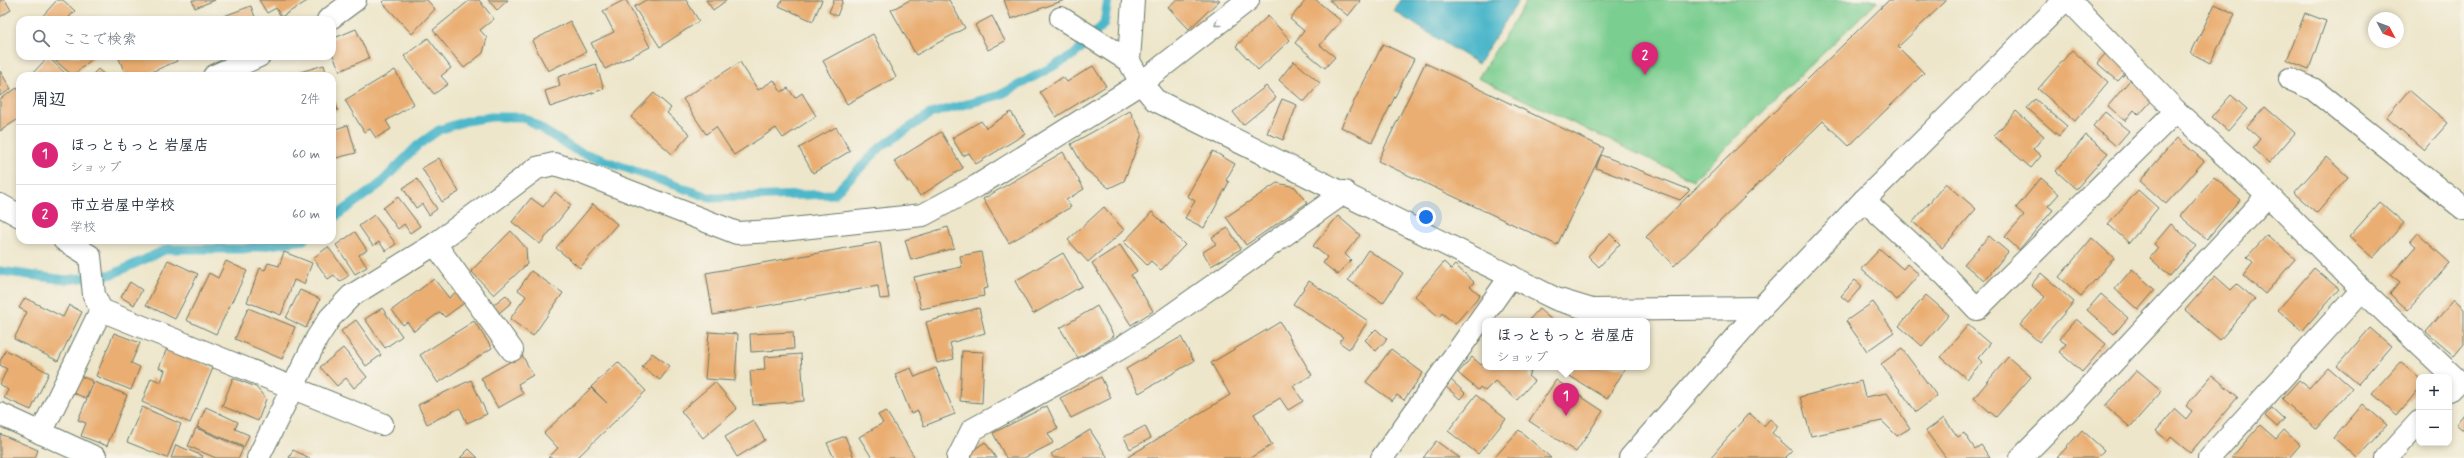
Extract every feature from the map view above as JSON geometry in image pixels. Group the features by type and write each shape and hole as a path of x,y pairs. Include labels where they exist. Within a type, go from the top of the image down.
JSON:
{"street":[{"path":"333,16 355,0"},
{"path":"1129,61 1133,0"},
{"path":"258,458 326,324 351,296 434,244 537,168 554,164 737,233 772,231 923,215 977,186 1141,84 1248,0"},
{"path":"1630,458 1762,308 1864,200 2065,0"},
{"path":"2069,0 2176,111 2268,195 2362,290 2457,382"},
{"path":"1061,18 1129,61 1141,84 1155,100 1345,192 1556,298 1592,310 1762,308"},
{"path":"223,72 249,60"},
{"path":"2290,79 2313,88 2464,208"},
{"path":"1864,200 1946,276 1977,309 2176,111"},
{"path":"958,458 972,430 1119,349 1166,319 1345,192"},
{"path":"2021,458 2077,401 2268,195"},
{"path":"0,205 16,214"},
{"path":"41,433 97,303 90,266 90,256 70,244"},
{"path":"434,244 512,350"},
{"path":"1382,458 1511,276"},
{"path":"2209,458 2362,290"},
{"path":"97,303 382,424"},
{"path":"0,414 96,458"},
{"path":"2386,458 2416,425"}],"green space":[{"path":"1527,0 1878,0 1693,180 1478,78"}],"water":[{"path":"1401,0 1519,0 1478,64 1394,11"}],"building":[{"path":"0,0 5,0 11,10 0,17"},
{"path":"57,0 63,0 75,11 70,16 43,16"},
{"path":"192,0 215,0 195,8"},
{"path":"259,0 309,0 283,16 280,16 276,8 267,13"},
{"path":"384,0 427,0 435,9 412,34 382,2"},
{"path":"470,0 479,0 494,19 480,30 487,38 483,53 464,68 433,30"},
{"path":"488,0 508,0 497,10"},
{"path":"626,0 650,47 605,69 591,43 614,32 603,11"},
{"path":"646,0 686,0 699,21 660,47 634,7"},
{"path":"706,0 727,0 713,10"},
{"path":"782,0 822,0 813,21 779,6"},
{"path":"834,0 843,0 837,16 829,12"},
{"path":"910,0 949,0 965,28 916,55 891,10"},
{"path":"1004,0 1065,0 1011,19"},
{"path":"1176,0 1220,0 1189,29 1168,7"},
{"path":"1306,0 1316,0 1341,21 1320,45 1335,57 1325,68 1295,43 1304,31 1290,19"},
{"path":"1329,0 1359,0 1360,1 1348,16"},
{"path":"1889,0 1947,0 1898,47 1924,73 1849,146 1823,121 1674,266 1646,237"},
{"path":"2215,4 2235,14 2210,63 2191,53"},
{"path":"251,6 255,16 224,16"},
{"path":"2305,13 2326,21 2309,69 2287,60"},
{"path":"992,16 1005,41 988,50 975,25"},
{"path":"1268,16 1290,40 1258,70 1236,46"},
{"path":"570,21 586,52 548,71 532,41"},
{"path":"356,29 369,58 340,71 335,60 336,37"},
{"path":"873,34 896,77 847,104 823,61"},
{"path":"428,38 451,68 441,76 448,84 434,94 404,56"},
{"path":"1383,44 1414,59 1372,142 1341,127"},
{"path":"2072,50 2108,82 2075,121 2038,89"},
{"path":"2107,52 2131,67 2118,81 2097,63"},
{"path":"45,60 51,60 64,72 34,72"},
{"path":"55,60 91,60 77,72 68,72"},
{"path":"120,60 177,61 151,72 124,72"},
{"path":"1294,61 1320,83 1304,102 1279,80"},
{"path":"740,62 758,90 774,80 781,92 788,88 795,98 802,93 816,116 783,138 776,128 734,155 716,127 706,134 683,99"},
{"path":"1425,63 1604,148 1557,245 1378,161"},
{"path":"596,64 604,89 550,107 545,91 560,86 558,77"},
{"path":"324,65 326,72 300,72"},
{"path":"1093,66 1106,86 1056,117 1040,92 1063,77 1067,82"},
{"path":"395,70 414,104 386,121 391,129 376,138 370,129 364,132 345,100"},
{"path":"0,71 11,89 0,96"},
{"path":"2130,80 2153,99 2139,115 2134,110 2125,121 2108,106"},
{"path":"1266,86 1276,98 1243,125 1233,112"},
{"path":"16,89 16,121 0,131 0,99"},
{"path":"2409,90 2448,123 2424,150 2386,117"},
{"path":"654,93 671,108 667,113 690,134 672,154 631,117"},
{"path":"2231,95 2247,109 2228,131 2212,117"},
{"path":"1282,99 1297,105 1283,140 1267,133"},
{"path":"2035,99 2067,126 2059,136 2027,108"},
{"path":"2265,107 2295,133 2269,163 2253,148 2260,139 2247,127"},
{"path":"1130,111 1142,134 1124,181 1109,188 1085,169 1071,144"},
{"path":"2016,111 2044,136 2033,149 2041,156 2031,168 1994,136"},
{"path":"1011,112 1025,134 976,164 969,153 963,156 952,138 981,121 986,128"},
{"path":"2105,112 2129,131 2116,146 2093,126"},
{"path":"348,125 356,153 336,158 336,129"},
{"path":"836,127 850,151 813,173 799,148"},
{"path":"941,132 963,168 920,196 910,181 908,182 894,161"},
{"path":"2086,135 2108,153 2076,189 2056,171"},
{"path":"2177,138 2204,161 2166,204 2140,181"},
{"path":"1213,151 1235,164 1226,180 1229,182 1204,228 1185,218 1195,201 1187,196"},
{"path":"1063,152 1084,189 1066,200 1071,207 1009,243 983,199"},
{"path":"1601,155 1690,190 1680,200 1596,168"},
{"path":"2326,157 2348,177 2317,213 2294,193"},
{"path":"439,158 459,192 442,202 422,168"},
{"path":"2214,177 2240,200 2207,239 2180,216"},
{"path":"2041,178 2059,194 2048,206 2053,210 2019,250 2005,237 2024,215 2016,208"},
{"path":"417,179 437,209 429,215 422,204 416,208 403,188"},
{"path":"1277,183 1295,187 1307,203 1246,245 1226,217"},
{"path":"1946,183 1976,209 1942,248 1913,222"},
{"path":"2138,190 2158,208 2129,243 2108,224"},
{"path":"555,192 571,205 540,244 512,222 531,198 543,207"},
{"path":"398,197 420,226 410,233 404,224 398,229 383,208"},
{"path":"2380,202 2404,223 2373,258 2349,237"},
{"path":"593,204 617,224 580,268 556,248"},
{"path":"1104,207 1124,230 1088,262 1068,240"},
{"path":"1152,212 1185,245 1161,270 1151,261 1147,265 1124,242"},
{"path":"374,215 396,244 386,251 379,242 373,246 359,226"},
{"path":"1338,216 1360,235 1345,254 1351,260 1338,275 1323,263 1327,257 1313,246"},
{"path":"2171,224 2196,246 2170,276 2150,258 2158,248 2154,244"},
{"path":"948,227 954,248 911,260 905,240"},
{"path":"1228,228 1241,249 1211,266 1203,252 1216,244 1212,237"},
{"path":"511,231 526,248 527,264 494,295 471,271"},
{"path":"355,232 367,250 359,255 367,267 355,274 336,245"},
{"path":"2417,233 2450,263 2408,310 2390,294 2400,282 2391,275 2416,246 2410,241"},
{"path":"1610,234 1620,244 1599,267 1588,256"},
{"path":"2267,235 2295,259 2265,294 2243,275 2253,262 2247,257"},
{"path":"1989,236 2008,252 1984,281 1964,264"},
{"path":"2092,238 2114,258 2081,296 2059,277"},
{"path":"880,242 889,298 880,299 878,286 713,315 706,273"},
{"path":"1120,245 1137,271 1131,275 1153,311 1131,325 1092,263"},
{"path":"328,247 349,275 340,282 334,275 328,279 313,258"},
{"path":"1880,249 1903,269 1907,264 1919,274 1897,300 1861,269"},
{"path":"1368,250 1403,273 1383,303 1348,280"},
{"path":"284,252 312,263 304,284 294,280 281,315 247,302 260,268 265,270 268,263 279,266"},
{"path":"981,252 988,288 983,289 984,296 921,309 914,277 962,267 960,256"},
{"path":"1063,253 1082,286 1033,314 1015,281"},
{"path":"168,260 198,274 175,319 146,305"},
{"path":"226,261 247,271 216,334 186,320 209,273 218,278"},
{"path":"1444,262 1451,269 1455,265 1474,282 1470,286 1480,295 1455,324 1442,313 1439,317 1415,296"},
{"path":"2314,268 2339,289 2302,331 2278,310"},
{"path":"2132,269 2155,290 2138,310 2115,289"},
{"path":"531,271 563,293 533,336 510,319 526,296 518,290"},
{"path":"2041,273 2074,302 2039,342 2020,325 2045,297 2031,285"},
{"path":"2215,276 2231,290 2237,284 2255,299 2220,340 2185,310"},
{"path":"434,279 449,298 456,292 464,303 445,317 440,312 414,331 407,322 403,325 392,310"},
{"path":"1855,280 1862,286 1848,302 1841,296"},
{"path":"1309,281 1368,321 1349,349 1339,342 1343,337 1293,304"},
{"path":"130,282 142,290 134,305 121,297"},
{"path":"300,290 320,299 306,328 286,318"},
{"path":"2101,294 2128,318 2114,334 2087,310"},
{"path":"506,295 512,302 499,313 493,305"},
{"path":"1926,295 1949,315 1922,346 1899,326"},
{"path":"25,298 63,317 69,305 82,312 58,361 14,339 27,312 19,308"},
{"path":"2454,300 2464,309 2464,344 2454,356 2426,332"},
{"path":"1873,302 1894,332 1867,351 1846,321"},
{"path":"1097,306 1114,336 1078,358 1060,328"},
{"path":"248,308 295,327 282,359 235,339"},
{"path":"382,308 402,336 385,348 365,319"},
{"path":"979,308 985,333 950,343 954,359 937,363 926,322"},
{"path":"1539,309 1550,318 1531,318"},
{"path":"2076,319 2106,344 2082,372 2059,352 2066,344 2059,339"},
{"path":"356,320 381,355 366,366 341,331"},
{"path":"474,321 492,348 438,383 420,355"},
{"path":"1280,322 1312,375 1293,386 1303,401 1288,410 1280,398 1254,414 1272,445 1250,458 1126,458 1230,395 1211,363"},
{"path":"1968,325 1990,344 1978,358 1982,362 1967,379 1941,357"},
{"path":"2370,328 2391,346 2358,384 2337,366"},
{"path":"1376,329 1387,339 1376,351 1365,340"},
{"path":"709,332 738,334 735,381 705,379"},
{"path":"793,332 794,349 751,352 750,334"},
{"path":"114,333 140,343 131,363 140,367 131,390 96,376"},
{"path":"1181,337 1194,361 1139,393 1126,369"},
{"path":"167,348 213,368 190,423 142,402 151,378 161,382 165,370 159,368"},
{"path":"343,348 367,377 354,388 346,378 337,386 320,367"},
{"path":"1391,349 1423,373 1404,400 1397,395 1392,401 1366,382"},
{"path":"1902,349 1937,396 1916,412 1881,364"},
{"path":"6,350 49,373 31,410 4,398 8,390 0,384 7,369 0,365 0,361"},
{"path":"962,351 984,352 982,403 960,401"},
{"path":"652,353 670,366 660,380 642,367"},
{"path":"801,354 804,401 753,405 750,371 765,370 764,357"},
{"path":"522,355 533,375 518,384 523,394 498,408 481,378"},
{"path":"1472,357 1481,365 1482,364 1482,370 1528,370 1531,372 1528,376 1534,381 1517,400 1495,381 1485,391 1480,387 1478,390 1458,373"},
{"path":"2008,357 2031,377 1996,417 1974,398"},
{"path":"618,362 646,391 577,458 548,458 558,448 544,433 591,388 607,403 591,387"},
{"path":"2400,362 2416,375 2416,393 2397,415 2372,393"},
{"path":"2328,367 2352,388 2316,429 2282,399 2299,380 2309,388"},
{"path":"911,368 915,377 936,368 955,414 924,426 918,411 911,414 895,374"},
{"path":"1571,370 1624,370 1607,399 1568,375"},
{"path":"2137,370 2162,391 2130,427 2105,406"},
{"path":"2212,375 2238,397 2190,453 2171,437 2168,441 2156,431 2175,409 2186,419 2192,411 2186,406"},
{"path":"80,376 93,381 86,398 73,393"},
{"path":"1101,377 1111,398 1071,418 1060,398"},
{"path":"233,378 256,387 266,399 258,421 222,406"},
{"path":"471,380 487,414 467,423 460,408 427,424 418,405"},
{"path":"1451,380 1465,393 1460,399 1445,386"},
{"path":"1556,380 1603,411 1576,452 1529,421"},
{"path":"1861,381 1865,397 1887,393 1910,428 1897,436 1882,421 1811,436 1800,397"},
{"path":"94,382 127,395 107,446 81,436 86,423 78,420"},
{"path":"715,382 737,409 703,438 681,411"},
{"path":"1476,395 1506,419 1478,454 1448,431"},
{"path":"2363,404 2387,425 2357,458 2334,438"},
{"path":"1047,406 1058,429 1048,433 1053,443 1024,458 1006,458 993,433"},
{"path":"142,407 181,424 167,458 127,442"},
{"path":"206,407 238,422 235,429 249,435 244,447 197,427"},
{"path":"2272,408 2284,419 2277,427 2265,416"},
{"path":"886,411 915,458 872,458 859,437 883,423 878,415"},
{"path":"1749,413 1764,426 1770,419 1778,426 1772,433 1792,451 1785,458 1710,458"},
{"path":"2464,414 2464,431 2456,424"},
{"path":"1944,418 1958,437 1964,433 1975,449 1981,445 1990,458 1946,458 1926,431"},
{"path":"753,420 765,440 737,457 725,437"},
{"path":"2260,425 2276,439 2284,430 2300,445 2289,458 2231,458"},
{"path":"1145,426 1151,438 1130,449 1124,437"},
{"path":"196,428 243,448 239,458 216,458 188,446"},
{"path":"1090,430 1108,458 1054,458 1051,454"},
{"path":"1519,430 1551,458 1494,458"},
{"path":"2082,430 2104,450 2097,458 2057,458"},
{"path":"0,434 38,450 35,458 0,458"},
{"path":"845,436 854,458 834,458 827,443"},
{"path":"1436,441 1460,458 1423,458"},
{"path":"985,442 996,458 969,458 972,451"},
{"path":"176,445 203,456 202,458 171,458"},
{"path":"469,449 478,458 460,458"},
{"path":"293,450 310,458 289,458"}],"waterway":[{"path":"336,216 380,184 418,145 439,130 466,121 491,117 523,117 575,150 711,198 834,194 882,146 930,114 1000,95 1074,55 1104,24 1108,0"},
{"path":"0,271 66,280 113,274 167,249 243,249 277,244"}],"place":[{"name":"市立岩屋中学校","path":"1645,75"},
{"name":"ほっともっと 岩屋店","path":"1566,416"}]}
